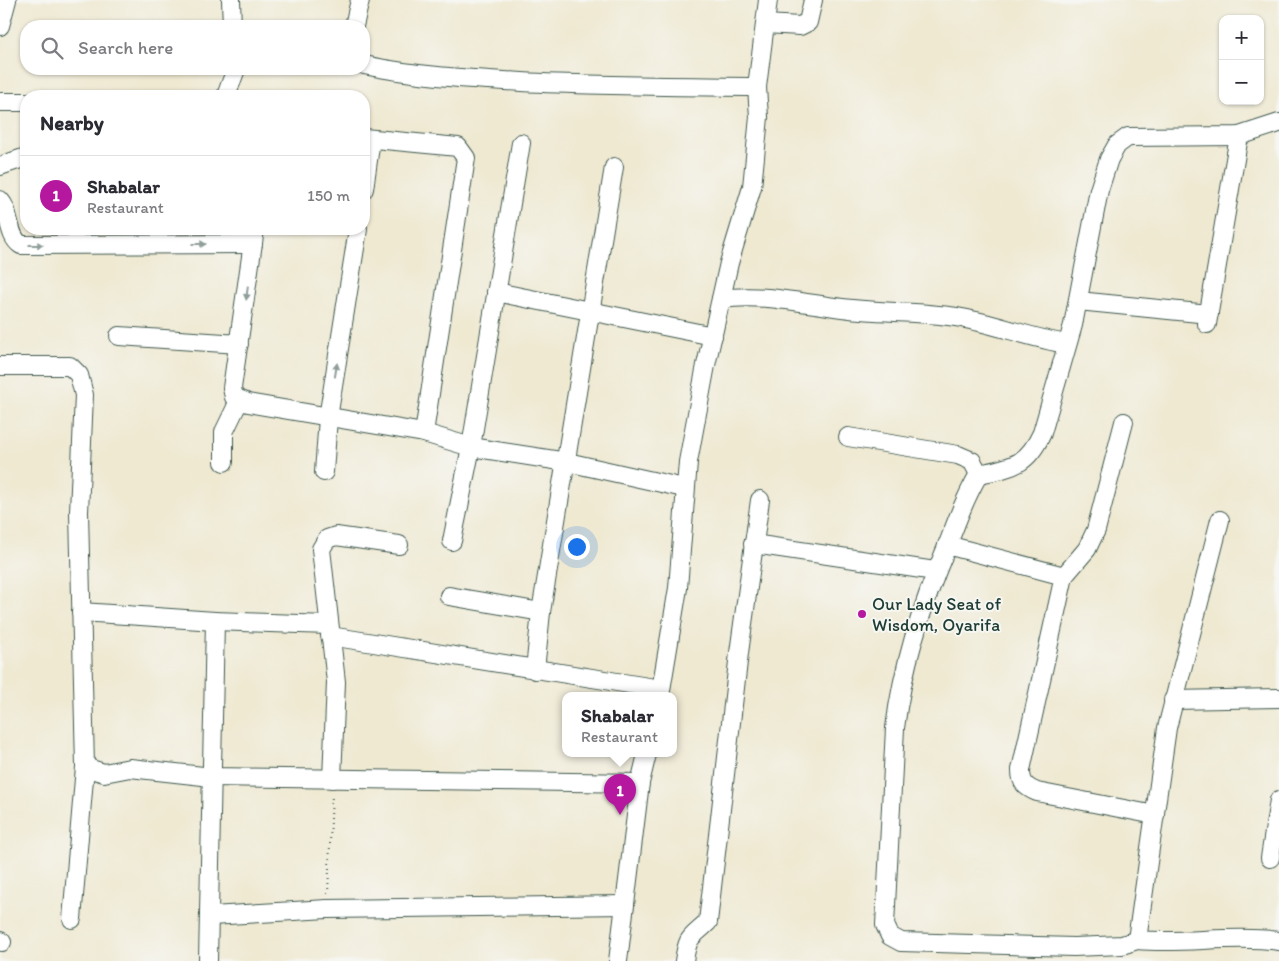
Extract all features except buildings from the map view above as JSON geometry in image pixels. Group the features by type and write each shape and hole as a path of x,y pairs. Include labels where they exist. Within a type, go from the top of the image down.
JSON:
{"street":[{"path":"0,26 7,0"},
{"path":"231,0 232,20"},
{"path":"355,20 360,0"},
{"path":"660,692 678,588 684,488 706,365 733,246 752,187 759,117 757,87 768,0"},
{"path":"765,24 800,26 808,22 813,0"},
{"path":"370,66 407,74 480,80 566,84 757,87"},
{"path":"228,90 234,75"},
{"path":"0,102 20,102"},
{"path":"1279,123 1239,136 1128,138 1117,145 1109,158 1099,190 1078,301 1042,433 1035,448 1017,465 979,474 967,495 935,571 912,645 899,700 885,925 890,936 901,942 1073,954 1122,945 1137,940 1176,941 1225,938 1279,941"},
{"path":"1078,301 1208,319 1239,136"},
{"path":"370,139 458,148 466,158 424,434"},
{"path":"452,541 471,446 521,143"},
{"path":"0,166 20,158"},
{"path":"535,670 541,612 614,167"},
{"path":"0,200 5,206 14,237 21,244 254,237 232,388 234,397 239,401 424,434 471,446 567,462 684,488"},
{"path":"324,472 328,418 357,235"},
{"path":"496,292 713,336"},
{"path":"721,298 756,297 843,308 945,315 972,320 1042,340 1067,344"},
{"path":"119,336 239,344"},
{"path":"0,366 70,366 79,376 84,394 79,512 85,767 72,919"},
{"path":"224,462 224,432 239,401"},
{"path":"1124,422 1096,530 1088,549 1064,576 1021,770 1021,780 1027,788 1037,792 1155,815"},
{"path":"848,437 958,455 972,462 979,474"},
{"path":"684,961 687,942 696,931 708,922 753,544 760,500"},
{"path":"1137,940 1173,700 1220,520"},
{"path":"332,779 336,682 321,548 327,539 336,536 399,545"},
{"path":"753,544 935,571"},
{"path":"947,545 1064,576"},
{"path":"448,596 541,612"},
{"path":"81,612 330,630 655,692"},
{"path":"208,961 211,916 214,621"},
{"path":"1173,700 1279,698"},
{"path":"618,961 640,783 646,757"},
{"path":"85,767 104,773 130,768 212,777 640,783"},
{"path":"1270,858 1279,800"},
{"path":"211,916 327,909 625,905"}],"path":[{"path":"327,909 332,779"}],"place":[{"name":"Our Lady Seat of Wisdom, Oyarifa","path":"862,614"},
{"name":"Shabalar","path":"620,815"}]}
